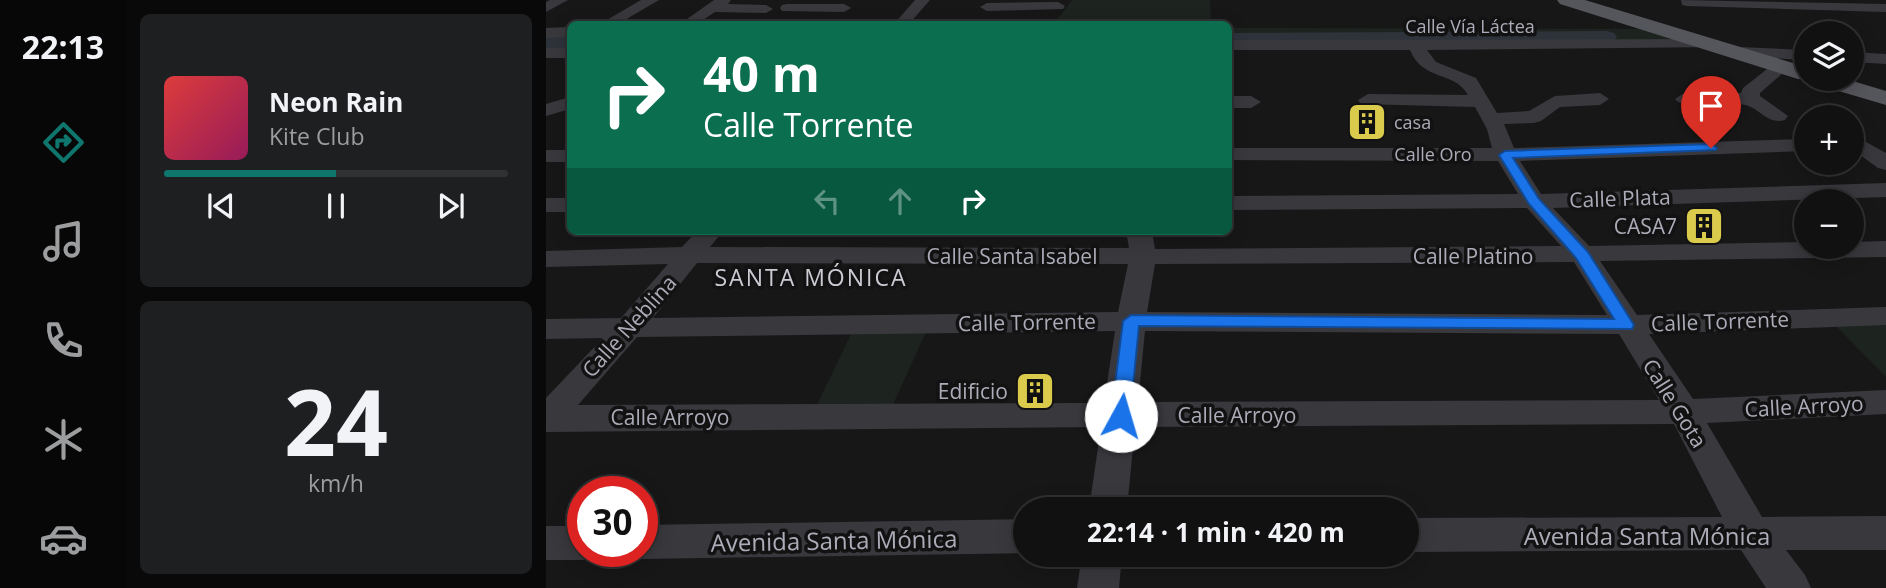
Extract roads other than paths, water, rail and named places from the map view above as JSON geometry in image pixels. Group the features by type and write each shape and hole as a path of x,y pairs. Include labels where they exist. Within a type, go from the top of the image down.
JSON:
{"main road":[{"path":"1566,0 1794,70"},
{"path":"1864,91 1886,97"}],"street":[{"path":"546,8 561,0"},
{"path":"600,8 619,8 652,0"},
{"path":"904,21 923,0"},
{"path":"1687,2 1886,8"},
{"path":"986,8 1034,3 1058,6"},
{"path":"612,21 635,4"},
{"path":"692,21 718,4 754,6"},
{"path":"787,8 820,4 846,8"},
{"name":"Calle Vía Láctea","path":"1232,30 1660,29"},
{"path":"546,33 567,33"},
{"name":"Calle Vía Láctea","path":"1232,45 1712,44"},
{"name":"Calle Gota","path":"1417,45 1423,60 1430,66 1470,82 1479,101 1492,118 1505,155 1534,201 1583,256 1684,412 1752,535 1790,588"},
{"path":"1739,52 1794,54"},
{"path":"546,53 567,53"},
{"path":"1864,58 1886,59"},
{"path":"1751,99 1750,92 1782,66"},
{"path":"1492,118 1534,117 1555,102 1600,99"},
{"path":"1684,99 1751,99 1778,116"},
{"path":"1368,100 1479,101"},
{"path":"1232,102 1251,102"},
{"path":"546,110 567,104"},
{"path":"1864,143 1886,143"},
{"name":"Calle Oro","path":"1232,154 1505,155 1794,145"},
{"path":"1864,149 1886,163"},
{"path":"546,156 567,156"},
{"name":"Calle Plata","path":"1232,203 1534,201 1886,190"},
{"path":"546,205 567,205"},
{"name":"Calle Neblina","path":"546,418 630,327 707,235"},
{"path":"1110,497 1141,244"},
{"name":"Calle Platino","path":"1141,244 1583,256 1886,250"},
{"name":"Calle Santa Isabel","path":"546,259 1141,244"},
{"name":"Calle Torrente","path":"546,329 1131,321 1626,325 1886,316"},
{"name":"Calle Arroyo","path":"546,418 1684,412 1886,402"},
{"name":"Avenida Santa Mónica","path":"1419,535 1886,533"},
{"name":"Avenida Santa Mónica","path":"658,542 1013,536"},
{"path":"546,543 567,543"},
{"path":"1098,588 1101,567"}],"waterway":[{"path":"1232,39 1607,37"},
{"path":"546,43 567,43"}],"place":[{"name":"casa","path":"1367,122"},
{"name":"CASA7","path":"1704,226"},
{"name":"Edificio","path":"1035,391"}],"district":[{"name":"SANTA MÓNICA","path":"811,277"}]}
